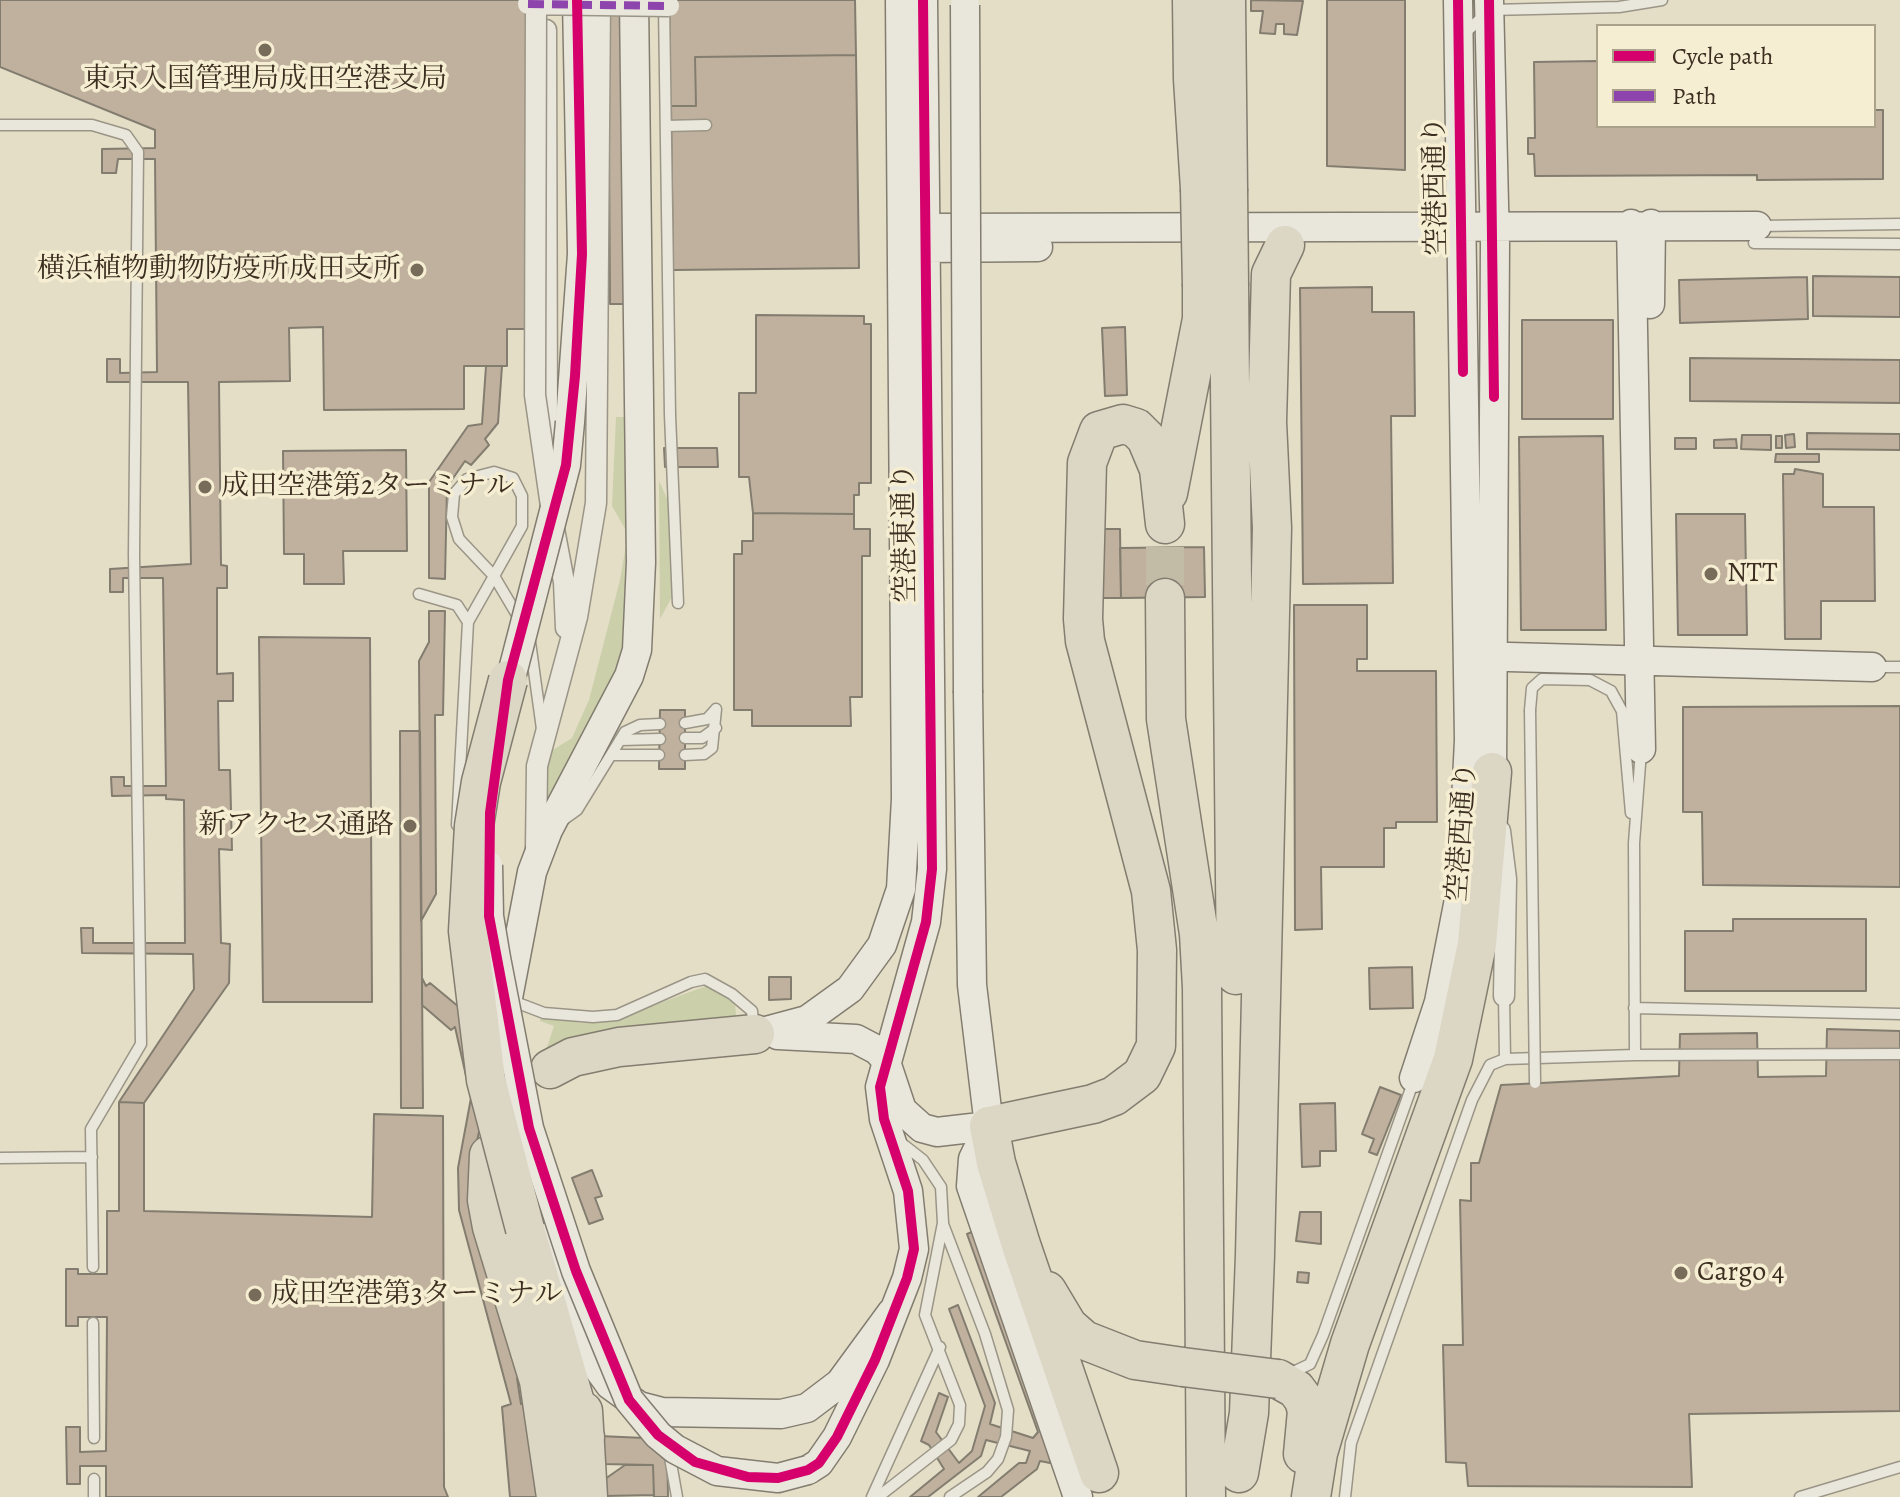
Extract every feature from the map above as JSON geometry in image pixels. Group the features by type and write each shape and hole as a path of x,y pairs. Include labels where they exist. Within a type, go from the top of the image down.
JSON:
{"highway":[{"path":"1175,0 1214,189"},
{"path":"1192,0 1193,79"},
{"path":"1226,0 1214,189 1239,1485"},
{"path":"1239,1485 1249,1413 1255,1255 1272,544 1267,422 1271,274 1285,245"},
{"path":"989,1126 1093,1104 1114,1096 1142,1075 1156,1046 1157,950 1151,891 1085,641 1087,463 1099,431 1123,424 1136,428 1146,438 1159,469 1165,536 1202,319 1216,286"},
{"path":"1165,598 1166,719 1199,934 1202,988 1206,1497"},
{"path":"508,680 478,796 469,874 468,931 486,1080 585,1437"},
{"path":"1311,1497 1318,1453 1350,1344 1453,1059 1477,944 1492,772"},
{"path":"550,1069 573,1057 606,1049 755,1034"},
{"path":"989,1126 1054,1308 1084,1340 1135,1360 1278,1379 1296,1389 1307,1411 1298,1497"},
{"path":"989,1126 996,1163 1094,1489"},
{"path":"489,1155 487,1179 490,1214 539,1381 564,1496"},
{"path":"564,1286 585,1437 564,1496"},
{"path":"1094,1489 1085,1409 1087,1384 1102,1366 1135,1360"}],"street":[{"path":"577,0 582,254 566,465 508,680 490,813 489,916 529,1128 598,1328 629,1400 658,1435 675,1449 717,1471 748,1477 778,1478 808,1470 819,1463 837,1437 875,1360 892,1312"},
{"path":"600,0 596,503 588,566 537,766 538,839 507,998 503,1050 506,1093 520,1151 592,1360 610,1385 639,1406 662,1412 781,1414 807,1408 840,1383 892,1312"},
{"path":"532,872 548,830 629,676 638,637 641,562 634,0"},
{"name":"空港東通り","path":"892,1312 907,1278 914,1249 908,1191 888,1133 880,1087 885,1059 926,922 932,869 918,238 900,0"},
{"name":"空港東通り","path":"755,1034 807,1020 850,989 882,945 901,889 906,799 923,0"},
{"name":"空港西通り","path":"1458,0 1462,234 1480,656 1492,772"},
{"path":"537,1 535,395 552,514"},
{"path":"537,1 547,465 569,640"},
{"path":"537,1 666,3"},
{"path":"755,1034 856,1039 885,1059 902,1110 922,1128 937,1132 989,1126 972,985 965,2"},
{"name":"空港西通り","path":"1414,1078 1439,1002 1462,884 1469,740 1480,656 1495,235 1490,5"},
{"path":"1641,233 1647,660 1641,749"},
{"path":"918,238 1285,245 1462,234"},
{"path":"918,238 1756,234"},
{"path":"1480,656 1872,667"},
{"path":"1492,772 1506,879 1504,996"}],"lane":[{"path":"1459,43 1490,5 1619,7 1662,0"},
{"path":"666,3 670,415 678,603"},
{"path":"0,125 92,125 126,135 138,152 134,554 141,1044 91,1129 93,1267"},
{"path":"666,126 706,125"},
{"path":"1756,234 1900,224"},
{"path":"1756,234 1900,244"},
{"path":"457,834 468,622 494,576 522,526 522,496 513,478 494,472 467,479 454,494 452,517 459,539 494,576 529,636 544,737"},
{"path":"419,594 457,605 468,622"},
{"path":"1872,667 1900,667"},
{"path":"1535,1083 1530,710 1532,688 1542,679 1590,680 1611,691 1622,711 1634,843"},
{"path":"685,723 707,719 716,709 712,748 704,754 685,755"},
{"path":"548,830 577,810 620,740 634,726 660,724"},
{"path":"685,738 702,738 716,728"},
{"path":"620,740 660,739"},
{"path":"1635,1055 1634,843 1641,749"},
{"path":"611,755 659,755"},
{"path":"457,891 461,961 486,987 521,1005 569,1018 617,1015 691,982 705,979 732,994 752,1011 755,1034"},
{"path":"1504,996 1505,1059"},
{"path":"1634,1008 1900,1014"},
{"path":"1345,1497 1351,1443 1472,1100 1490,1065 1505,1059 1635,1055 1900,1054"},
{"path":"1278,1379 1310,1364 1414,1078"},
{"path":"878,1497 951,1440 959,1424 960,1405 925,1315 944,1204 936,1175 923,1160 888,1133"},
{"path":"0,1158 92,1157"},
{"path":"943,1223 985,1334 1008,1410 1006,1437 998,1459 987,1472 950,1497"},
{"path":"93,1323 94,1438"},
{"path":"872,1497 940,1347"},
{"path":"662,1412 677,1497"},
{"path":"1800,1497 1900,1467"},
{"path":"94,1479 94,1497"}],"green space":[{"path":"616,417 629,417 632,648 548,809 544,792 546,762 551,751 572,738 589,700 620,580 628,534 612,506"},
{"path":"659,481 672,509 675,550 672,597 660,619"},
{"path":"706,986 735,1003 737,1025 544,1056 554,1026 540,1021 541,1015 581,1023 614,1020"}],"building":[{"name":"成田空港第2ターミナル","path":"0,0 528,0 532,329 507,329 507,366 464,366 464,409 324,410 323,327 289,328 290,381 219,382 221,565 227,566 227,588 217,588 217,674 233,673 233,701 218,701 219,770 230,770 232,850 219,849 221,943 230,944 229,983 144,1103 119,1102 194,989 193,954 82,953 81,928 93,928 93,943 185,943 184,800 166,799 166,795 112,796 111,777 124,777 124,786 166,786 163,578 123,578 123,592 110,592 110,569 191,564 188,382 107,382 107,359 120,359 120,373 157,372 155,159 118,159 116,173 102,173 102,149 155,148 155,130 0,67"},
{"path":"608,0 627,0 629,304 610,304"},
{"path":"669,0 855,0 856,55 695,57 696,106 664,106 664,60 670,60"},
{"path":"1251,0 1303,1 1297,35 1284,34 1284,24 1276,24 1275,34 1260,33 1263,11 1251,11"},
{"path":"1327,0 1405,0 1405,170 1327,166"},
{"path":"856,55 859,268 673,270 671,106 696,106 695,57"},
{"path":"1596,61 1596,128 1876,128 1876,110 1883,110 1883,179 1757,180 1757,175 1535,176 1534,154 1528,154 1528,138 1535,138 1534,62"},
{"path":"1813,276 1900,277 1900,317 1813,316"},
{"path":"1807,277 1808,319 1680,323 1679,280"},
{"path":"1372,287 1372,312 1414,312 1415,416 1391,416 1393,583 1303,584 1300,288"},
{"path":"756,315 864,316 864,324 871,324 871,483 859,483 859,495 854,495 854,514 753,513 749,477 739,477 739,393 756,393"},
{"path":"1522,320 1613,320 1613,419 1522,419"},
{"path":"1125,327 1127,395 1105,396 1102,328"},
{"path":"1690,358 1900,360 1900,403 1690,401"},
{"path":"486,366 502,366 498,423 485,439 489,445 471,465 465,461 447,487 445,579 429,578 429,482 468,426 482,424"},
{"path":"1807,433 1900,434 1900,450 1807,449"},
{"path":"1794,434 1795,447 1786,448 1785,435"},
{"path":"1742,435 1771,435 1771,450 1741,449"},
{"path":"1603,436 1606,630 1521,630 1519,437"},
{"path":"1776,436 1782,436 1782,448 1776,448"},
{"path":"1675,438 1696,438 1696,449 1675,449"},
{"path":"1736,439 1737,448 1714,448 1714,440"},
{"path":"664,448 717,448 718,467 665,467"},
{"path":"406,450 407,551 343,551 344,584 304,584 304,554 284,554 283,451"},
{"path":"1776,454 1819,454 1819,462 1775,462"},
{"path":"1795,469 1823,474 1823,507 1874,507 1875,601 1821,601 1821,639 1785,639 1783,474 1794,474"},
{"path":"753,513 854,514 854,529 870,529 870,556 862,556 862,697 850,697 851,726 752,726 752,710 734,710 734,554 742,554 742,541 753,541"},
{"name":"NTT","path":"1676,514 1745,514 1747,635 1678,635"},
{"path":"1090,529 1120,529 1121,598 1091,598"},
{"path":"1204,547 1205,597 1121,598 1120,548"},
{"path":"1294,605 1367,605 1367,659 1357,659 1357,671 1436,671 1437,822 1396,822 1396,828 1384,828 1384,867 1321,867 1322,929 1295,930"},
{"path":"429,611 445,611 443,715 435,715 436,894 421,921 419,661 429,642"},
{"path":"259,637 370,638 372,1002 263,1002"},
{"path":"1900,706 1900,887 1703,885 1702,812 1683,812 1683,707"},
{"path":"660,710 685,710 685,769 659,769"},
{"name":"新アクセス通路","path":"400,731 420,731 423,1108 401,1108"},
{"path":"1733,919 1866,919 1866,991 1685,991 1685,931 1733,931"},
{"path":"1412,967 1413,1008 1370,1009 1369,968"},
{"path":"769,977 791,977 791,999 769,1000"},
{"path":"422,978 426,986 430,983 465,1012 484,1110 469,1176 474,1221 523,1374 517,1378 521,1404 528,1403 540,1497 510,1497 502,1407 511,1404 459,1210 458,1168 471,1098 455,1027 451,1030 422,1005"},
{"name":"Cargo 4","path":"1827,1029 1900,1031 1900,1411 1689,1414 1692,1487 1468,1486 1466,1463 1446,1462 1443,1345 1463,1345 1460,1200 1471,1201 1471,1163 1479,1163 1501,1085 1679,1076 1680,1034 1757,1033 1758,1077 1826,1076"},
{"path":"1380,1087 1401,1095 1377,1155 1369,1152 1374,1139 1362,1134"},
{"name":"成田空港第3ターミナル","path":"119,1102 144,1103 144,1211 372,1217 374,1114 443,1116 444,1487 448,1497 106,1497 106,1466 80,1466 80,1484 67,1484 66,1427 80,1427 80,1452 106,1451 107,1317 78,1317 78,1326 66,1326 66,1269 78,1269 78,1274 107,1274 107,1211 119,1211"},
{"path":"1335,1103 1336,1151 1320,1151 1320,1166 1302,1167 1300,1104"},
{"path":"592,1170 602,1196 595,1198 603,1219 589,1224 572,1178"},
{"path":"1300,1212 1321,1212 1321,1244 1296,1241"},
{"path":"977,1230 1054,1445 1050,1463 1040,1461 1037,1469 1001,1497 978,1497 1019,1463 1026,1463 1030,1451 986,1440 981,1456 928,1497 910,1497 944,1469 929,1445 921,1441 939,1393 948,1397 936,1432 959,1463 972,1451 985,1406 949,1309 958,1305 995,1403 990,1424 1033,1438 1038,1432 967,1234"},
{"path":"1298,1272 1309,1273 1308,1283 1297,1282"},
{"path":"599,1436 667,1439 668,1497 654,1497 653,1465 602,1464"},
{"path":"625,1465 653,1465 654,1495 555,1497 605,1479"}],"tunnel":[{"path":"1165,547 1165,598"}],"marked path":[{"path":"528,4 669,6"}],"cycle path":[{"path":"577,0 582,254 575,376 566,465 508,680 490,813 489,916 529,1128 576,1271 629,1400 658,1435 695,1462 748,1477 778,1478 808,1470 819,1463 837,1437 875,1360 907,1278 914,1249 908,1191 884,1119 880,1087 926,922 932,869 923,0"},
{"path":"1458,0 1463,372"},
{"path":"1489,0 1494,397"}],"place":[{"name":"東京入国管理局成田空港支局","path":"265,50"},
{"name":"横浜植物動物防疫所成田支所","path":"417,270"},
{"name":"成田空港第2ターミナル","path":"205,487"},
{"name":"NTT","path":"1711,574"},
{"name":"新アクセス通路","path":"410,826"},
{"name":"Cargo 4","path":"1681,1273"},
{"name":"成田空港第3ターミナル","path":"255,1295"}]}
